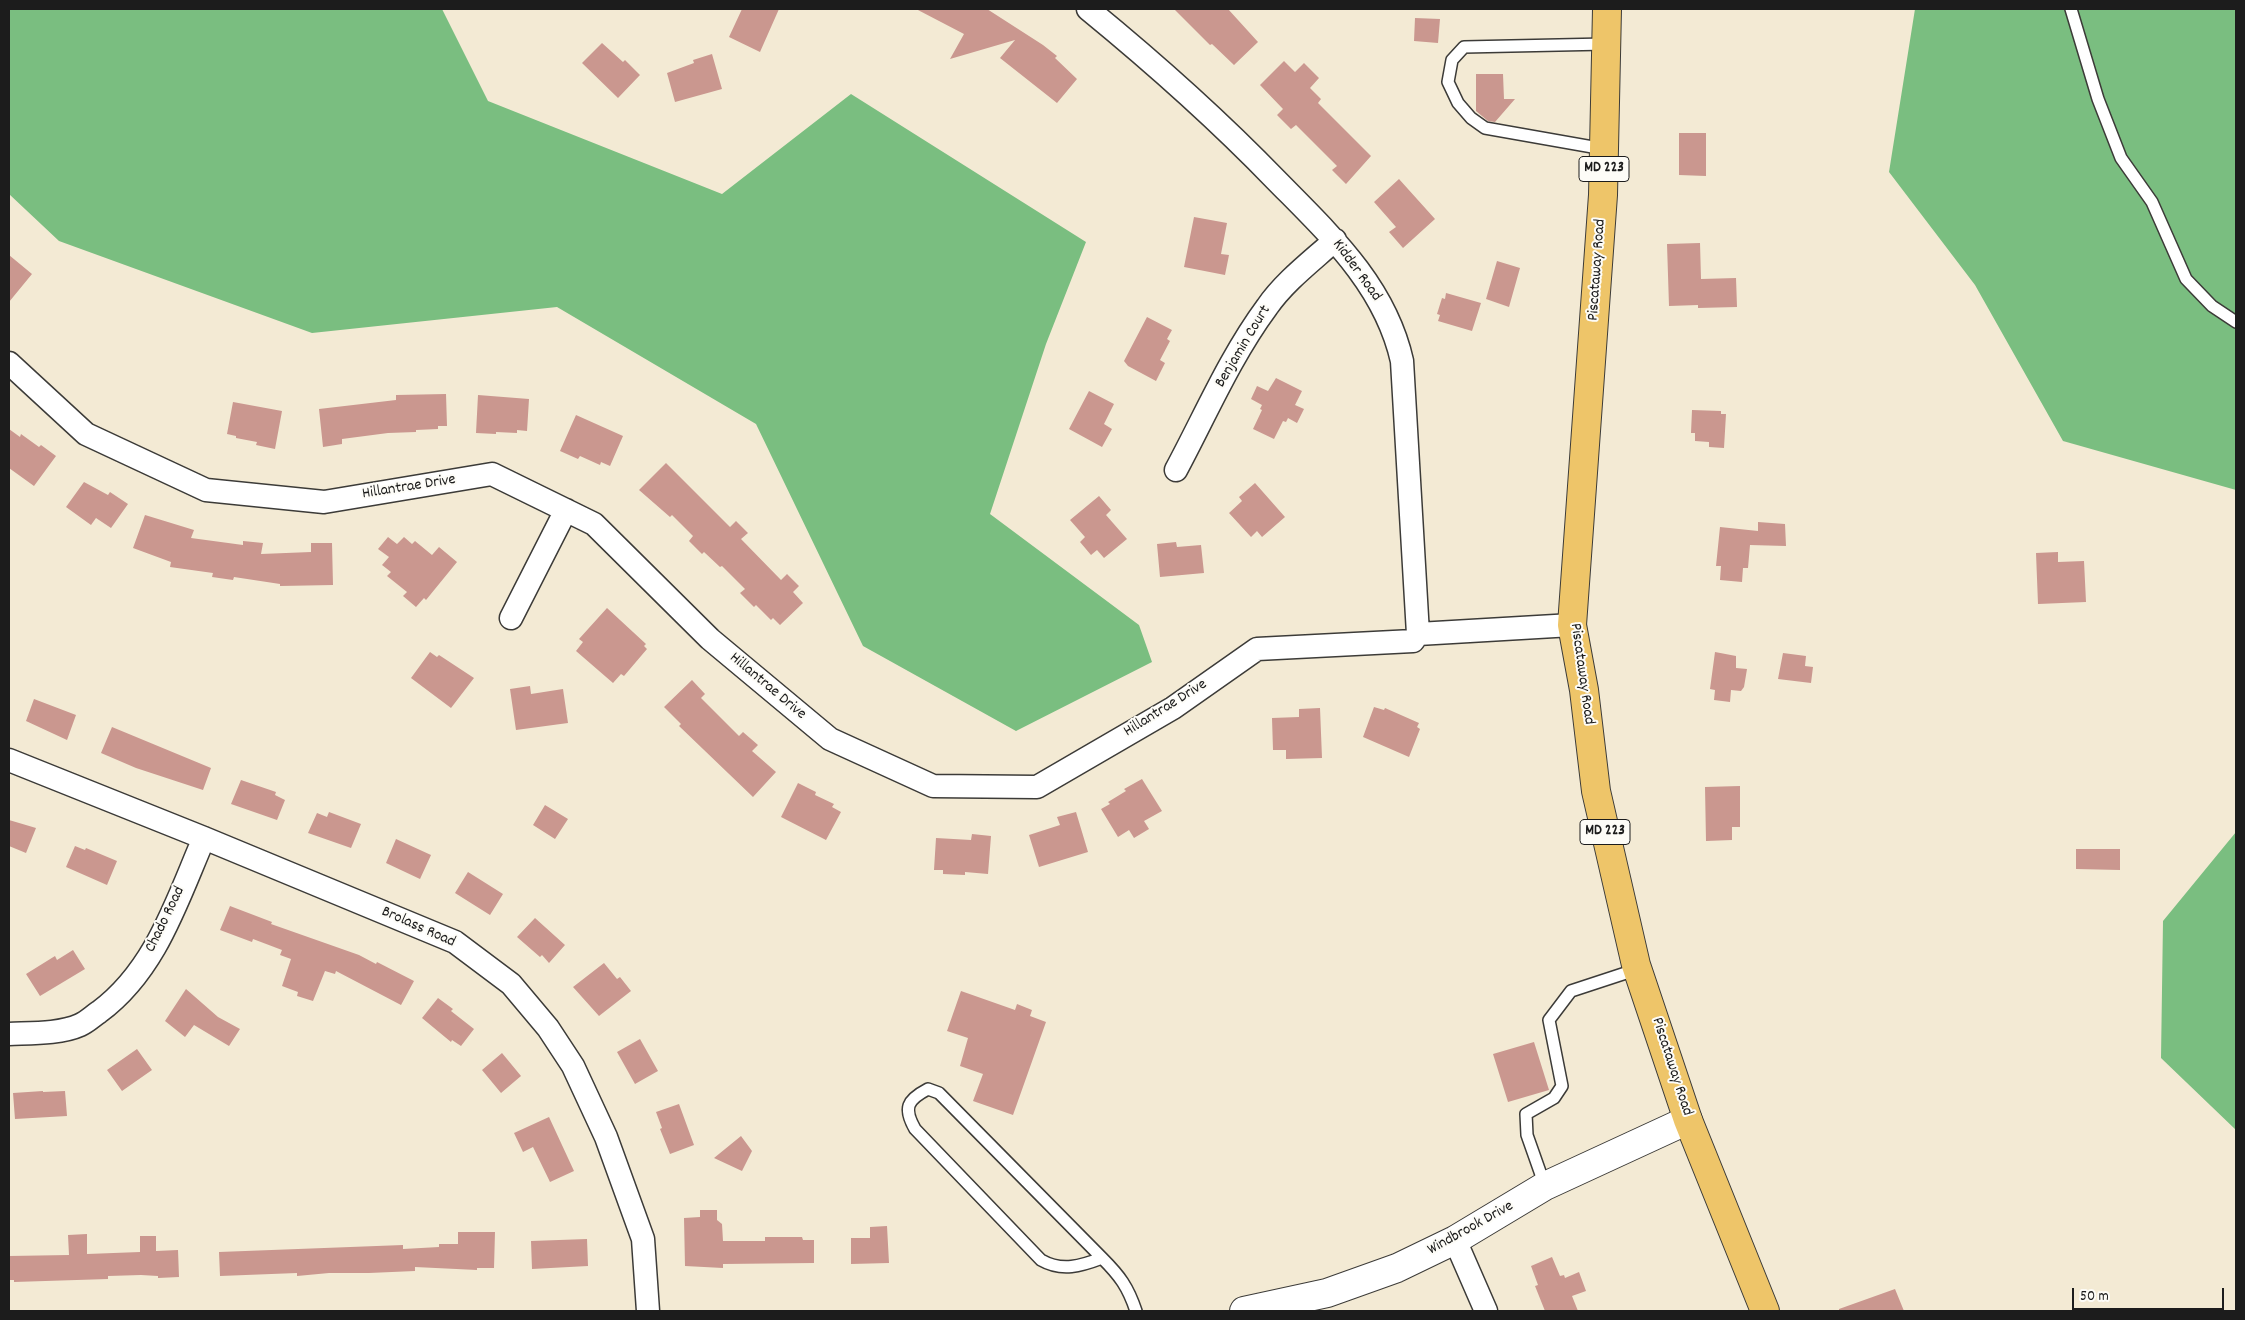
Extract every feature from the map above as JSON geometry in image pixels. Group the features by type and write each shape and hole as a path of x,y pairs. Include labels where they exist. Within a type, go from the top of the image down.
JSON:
{"main road":[{"name":"Piscataway Road","path":"1607,9 1603,205 1572,625 1584,690 1596,791 1638,969 1688,1120 1765,1311"}],"street":[{"name":"Kidder Road","path":"1088,9 1207,112 1335,240 1350,257 1377,296 1397,340 1402,361 1418,634"},
{"name":"Benjamin Court","path":"1176,470 1239,350 1267,306 1335,240"},
{"name":"Hillantrae Drive","path":"9,363 86,434 206,490 324,502 492,474 594,524 710,639 830,740 934,786 1038,787 1172,708 1257,649 1412,641 1418,634 1572,625"},
{"path":"512,618 566,510"},
{"name":"Brolass Road","path":"9,760 455,942 510,984 548,1028 573,1066 606,1137 643,1239 648,1311"},
{"name":"Chado Road","path":"9,1034 41,1033 81,1025 116,999 158,943 204,838"},
{"name":"Windbrook Drive","path":"1244,1311 1327,1293 1397,1268 1455,1240 1545,1186 1688,1120"},
{"path":"1455,1240 1486,1311"}],"lane":[{"path":"2070,9 2098,99 2121,158 2152,202 2186,279 2212,306 2236,322"},
{"path":"1604,149 1485,128 1471,118 1458,103 1448,82 1452,60 1464,47 1606,44"},
{"path":"1545,1186 1527,1134 1526,1114 1554,1098 1562,1086 1549,1020 1571,991 1638,969"},
{"path":"1102,1258 1082,1266 1060,1268 1041,1260 915,1129 908,1116 908,1106 917,1095 928,1089 939,1093 1102,1258 1121,1278 1130,1293 1136,1311"}],"green space":[{"path":"9,9 442,9 488,101 722,194 851,94 1086,242 1046,344 990,514 1139,625 1152,662 1016,731 863,646 756,424 557,307 312,333 59,241 9,194"},
{"path":"1915,9 2236,9 2236,490 2063,441 1975,285 1889,172"},
{"path":"2236,832 2236,1130 2161,1058 2163,921"}],"building":[{"path":"742,9 779,9 760,52 729,37"},
{"path":"916,9 987,9 1043,45 1057,56 1055,58 1077,79 1057,103 1000,58 1015,40 950,59 964,34"},
{"path":"1174,9 1228,9 1258,42 1234,65 1212,44 1210,45"},
{"path":"1415,18 1440,19 1438,43 1414,41"},
{"path":"602,43 623,62 625,60 640,75 618,98 582,63"},
{"path":"712,54 722,89 675,102 667,73 694,63 693,60"},
{"path":"1284,61 1295,72 1304,63 1319,78 1310,88 1321,99 1318,103 1371,156 1346,184 1332,170 1337,166 1296,125 1291,129 1277,115 1283,109 1260,85"},
{"path":"1476,74 1503,74 1504,99 1515,99 1495,122 1488,121 1476,111"},
{"path":"1679,133 1706,133 1706,176 1679,175"},
{"path":"1399,179 1435,219 1403,248 1389,232 1396,227 1374,202"},
{"path":"1194,217 1227,223 1221,254 1229,255 1225,275 1184,267"},
{"path":"1700,243 1701,279 1736,278 1737,307 1698,308 1698,305 1669,306 1667,244"},
{"path":"9,255 32,274 9,302"},
{"path":"1497,261 1520,268 1509,307 1486,299"},
{"path":"1446,293 1481,303 1472,331 1438,321 1440,315 1437,314 1442,298 1445,299"},
{"path":"1147,317 1172,330 1167,339 1170,341 1160,360 1165,363 1156,381 1128,366 1124,361"},
{"path":"1276,378 1302,391 1295,405 1304,409 1297,423 1288,418 1286,422 1283,421 1274,439 1253,429 1262,410 1260,409 1262,405 1251,399 1257,386 1268,391"},
{"path":"1089,391 1114,404 1104,424 1112,429 1102,447 1069,429"},
{"path":"446,394 447,426 438,426 438,429 416,430 416,432 388,433 342,439 342,444 323,447 319,409 396,400 396,395"},
{"path":"478,395 529,399 527,431 517,430 517,433 496,432 496,434 476,433"},
{"path":"233,402 282,411 275,449 256,445 257,442 236,438 236,436 227,434"},
{"path":"1692,410 1721,411 1721,414 1726,414 1724,448 1709,447 1709,442 1695,441 1695,433 1691,433"},
{"path":"576,415 623,436 610,466 601,462 600,465 580,456 578,459 560,451"},
{"path":"9,429 20,437 21,434 39,447 41,445 56,456 34,486 9,468"},
{"path":"666,463 730,527 736,521 748,533 741,539 781,580 787,574 799,586 793,592 803,603 780,625 773,618 771,620 756,605 754,607 740,593 745,589 722,566 720,567 704,552 702,554 689,541 693,536 672,515 670,517 639,490"},
{"path":"84,482 108,495 110,492 128,504 111,528 96,518 91,525 66,507"},
{"path":"1255,483 1285,517 1262,537 1257,531 1251,537 1229,513 1242,501 1239,497"},
{"path":"1099,496 1111,510 1106,515 1127,539 1104,558 1097,550 1091,555 1080,542 1085,537 1070,520"},
{"path":"145,515 194,530 191,538 243,545 243,541 263,543 261,554 311,552 311,543 332,543 333,585 280,586 280,584 234,577 233,580 212,577 213,573 170,567 171,562 133,548"},
{"path":"1758,522 1785,524 1786,546 1750,545 1748,568 1743,568 1742,582 1720,580 1721,566 1716,566 1720,527 1758,531"},
{"path":"388,537 397,544 404,537 412,544 415,541 432,555 439,547 457,562 426,600 424,598 416,607 403,596 407,592 387,576 391,572 382,565 389,557 378,549"},
{"path":"1176,542 1177,547 1201,545 1204,573 1160,577 1157,544"},
{"path":"2058,552 2058,562 2084,561 2086,602 2038,604 2036,553"},
{"path":"607,608 646,644 644,646 647,649 624,676 621,674 613,683 576,651 583,642 579,639"},
{"path":"430,652 437,657 439,655 474,678 451,708 411,678"},
{"path":"1715,652 1736,656 1736,668 1747,669 1744,687 1741,691 1731,690 1730,702 1714,700 1715,690 1710,689"},
{"path":"1783,653 1806,656 1805,666 1813,667 1811,683 1778,679"},
{"path":"692,680 705,694 701,698 739,736 743,732 758,745 752,751 776,772 753,797 679,726 681,724 664,707"},
{"path":"530,686 531,694 563,689 568,723 516,730 510,689"},
{"path":"34,699 76,715 67,740 26,721"},
{"path":"1374,707 1384,710 1385,708 1419,723 1417,727 1420,729 1409,757 1363,737"},
{"path":"1320,708 1322,758 1286,759 1286,750 1273,750 1272,718 1299,717 1299,709"},
{"path":"112,727 211,768 203,790 136,768 101,753"},
{"path":"1142,779 1162,811 1144,821 1149,829 1134,838 1129,830 1118,837 1101,809 1110,804 1108,802 1126,791 1124,789"},
{"path":"241,780 276,792 275,795 285,800 277,820 231,804"},
{"path":"798,783 816,792 815,795 834,804 832,807 841,812 826,840 781,817"},
{"path":"1740,786 1740,827 1732,827 1732,840 1706,841 1705,787"},
{"path":"545,805 568,819 555,839 533,825"},
{"path":"329,812 361,824 351,848 308,833 317,813 327,817"},
{"path":"1076,812 1088,852 1039,867 1029,835 1060,825 1057,817"},
{"path":"9,820 36,828 26,853 9,846"},
{"path":"972,834 991,836 988,874 965,872 965,875 943,874 943,870 934,870 936,838 971,840"},
{"path":"396,839 431,855 420,879 386,863"},
{"path":"75,846 85,850 86,848 117,861 107,885 66,867"},
{"path":"2076,849 2120,849 2120,870 2076,869"},
{"path":"468,872 503,894 490,915 455,893"},
{"path":"230,906 272,922 271,924 359,955 376,964 377,962 414,981 401,1005 336,971 335,974 325,971 313,1001 297,996 298,992 282,986 291,959 280,955 282,950 253,939 252,942 220,930"},
{"path":"535,918 565,945 549,963 542,955 540,957 517,937"},
{"path":"73,950 85,969 40,996 26,974 55,956 57,960"},
{"path":"604,963 617,979 620,977 631,991 599,1016 573,987"},
{"path":"186,989 218,1017 240,1029 229,1046 194,1025 185,1037 165,1021"},
{"path":"961,991 1015,1010 1017,1004 1032,1010 1030,1016 1046,1022 1013,1115 973,1101 983,1074 960,1066 968,1038 947,1031"},
{"path":"438,998 474,1029 461,1046 452,1040 451,1042 422,1018"},
{"path":"640,1039 658,1071 635,1084 617,1052"},
{"path":"1534,1042 1549,1090 1508,1102 1493,1054"},
{"path":"137,1049 152,1070 122,1091 107,1070"},
{"path":"502,1053 521,1076 501,1093 482,1070"},
{"path":"65,1091 67,1116 15,1119 13,1093"},
{"path":"679,1104 694,1145 670,1154 660,1129 662,1128 656,1112"},
{"path":"549,1117 574,1171 550,1182 533,1147 523,1152 514,1133"},
{"path":"741,1136 752,1151 742,1171 714,1158"},
{"path":"700,1210 717,1210 717,1220 722,1224 723,1241 765,1241 765,1237 802,1237 803,1240 814,1240 814,1263 723,1264 723,1268 685,1266 684,1218 700,1217"},
{"path":"887,1226 889,1263 851,1264 851,1238 870,1238 870,1227"},
{"path":"458,1232 495,1232 494,1268 477,1268 477,1270 415,1267 415,1271 329,1273 297,1276 297,1273 220,1276 219,1252 403,1245 403,1249 439,1247 439,1244 458,1244"},
{"path":"87,1234 87,1254 140,1252 140,1236 156,1236 156,1251 178,1250 179,1277 158,1278 158,1276 141,1275 108,1276 108,1279 14,1282 14,1280 9,1280 9,1256 69,1255 68,1235"},
{"path":"587,1239 588,1266 532,1269 531,1241"},
{"path":"1552,1257 1560,1276 1564,1275 1565,1278 1579,1272 1586,1291 1572,1296 1578,1311 1545,1311 1535,1286 1538,1285 1531,1266"},
{"path":"1895,1289 1904,1311 1839,1311 1839,1309"}]}
